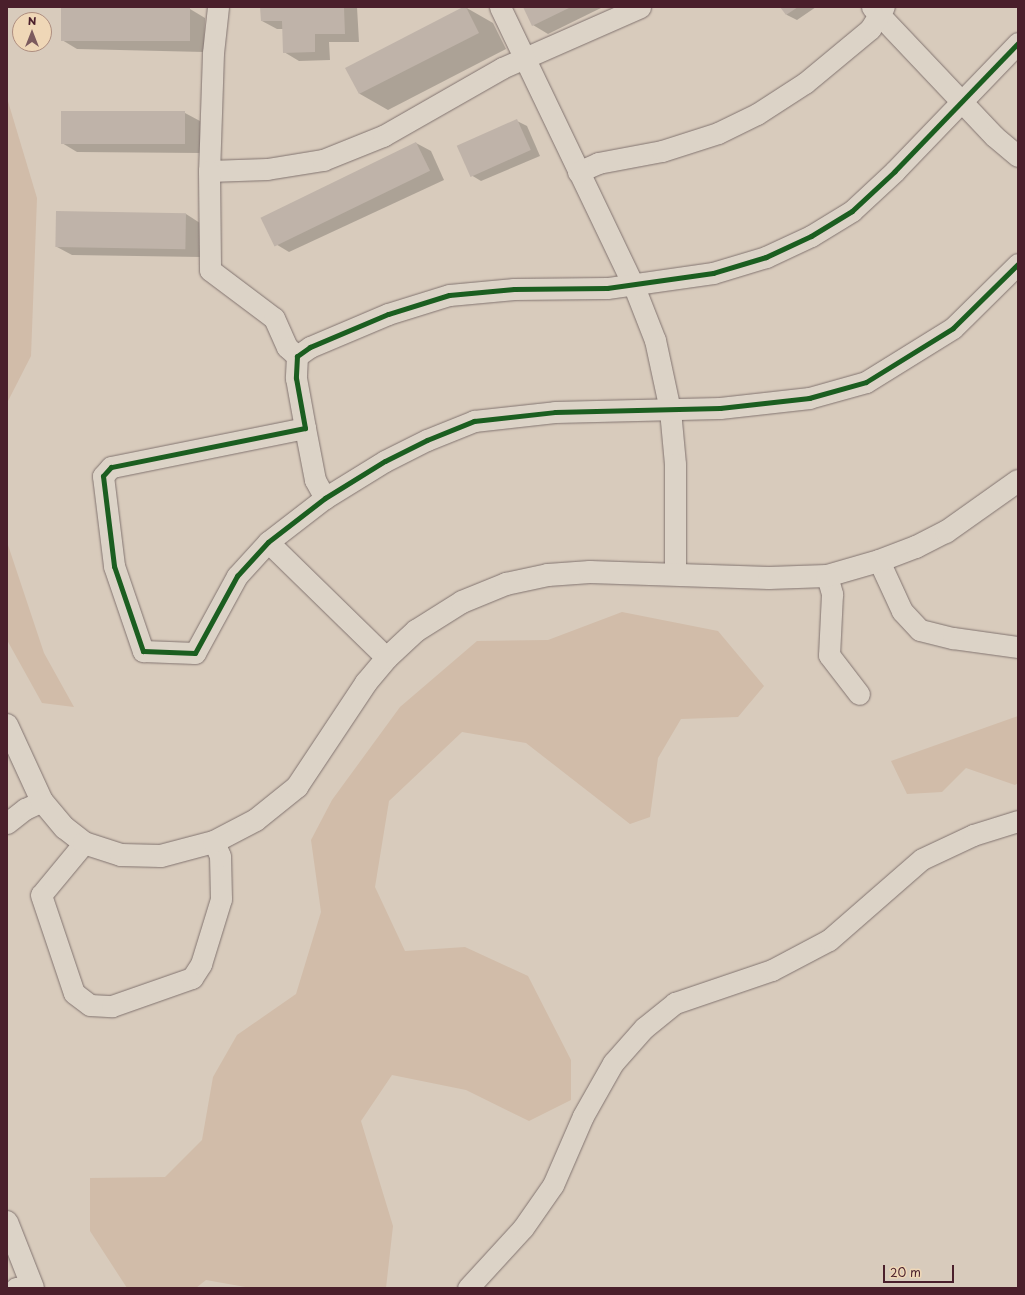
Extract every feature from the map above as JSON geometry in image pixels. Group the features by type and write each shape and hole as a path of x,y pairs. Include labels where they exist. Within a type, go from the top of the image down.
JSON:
{"main road":[{"path":"7,725 42,801 65,828 84,843 121,855 161,856 214,842 256,820 297,787 366,683 388,658 416,631 462,602 506,584 548,575 590,572 769,578 827,576 879,561 916,547 946,532 1018,481"},
{"path":"7,1222 27,1287"}],"street":[{"path":"218,7 213,53 209,171 210,270 274,318 287,347 297,356"},
{"path":"500,7 633,284 655,340 670,410 675,464 675,574"},
{"path":"209,171 267,169 323,160 383,136 502,68 640,7"},
{"path":"578,172 598,163 662,151 718,133 757,114 805,83 870,29 879,10 960,101 994,136 1018,156"},
{"path":"297,356 310,347 388,314 449,295 514,289 607,288 713,273 766,257 811,236 852,211 895,171 960,101 1018,43"},
{"path":"305,428 111,467 103,476 114,566 143,651 195,653 237,576 268,542 325,498 385,460 427,440 474,421 555,412 720,408 809,398 866,382 953,328 1018,264"},
{"path":"297,356 296,378 305,428 316,480 325,498"},
{"path":"268,542 388,658"},
{"path":"879,561 886,581 902,612 920,630 953,638 1018,647"},
{"path":"827,576 832,594 829,655 859,694"},
{"path":"7,823 25,809 42,801"},
{"path":"468,1288 523,1228 553,1184 583,1116 613,1063 644,1028 675,1003 772,970 829,940 922,860 972,835 1018,821"},
{"path":"84,843 40,896 74,993 90,1005 112,1006 192,978 202,964 221,899 220,856 214,842"},
{"path":"7,1284 11,1288"}],"shaded area":[{"path":"7,98 37,198 31,356 7,403"},
{"path":"7,542 44,653 74,707 42,703 7,640"},
{"path":"622,612 718,631 764,686 738,717 681,719 658,758 650,817 630,824 526,743 462,732 389,801 375,887 405,951 465,947 528,976 571,1060 571,1100 529,1121 466,1090 392,1075 361,1121 393,1226 386,1288 251,1288 206,1280 196,1288 127,1288 90,1231 90,1178 165,1177 202,1140 213,1077 237,1035 296,994 321,912 311,840 332,800 400,707 477,641 548,640"},
{"path":"1018,716 1018,783 1015,785 966,768 942,792 907,794 891,761"}],"building":[{"path":"61,7 190,7 190,41 61,41"},
{"path":"260,7 344,7 345,34 315,34 315,52 283,53 282,21 261,21"},
{"path":"463,7 466,7 479,33 359,94 345,68"},
{"path":"523,7 571,7 532,26"},
{"path":"780,7 798,7 786,15"},
{"path":"61,111 185,111 185,144 61,144"},
{"path":"517,119 531,150 471,177 457,146"},
{"path":"416,142 430,171 275,247 261,218"},
{"path":"56,211 186,213 185,249 55,247"}],"cycle path":[{"path":"1018,43 895,171 852,211 811,236 766,257 713,273 607,288 514,289 449,295 388,314 310,347 297,356 296,378 305,428 111,467 103,476 114,566 143,651 195,653 237,576 268,542 325,498 385,461 427,440 474,421 555,412 720,408 809,398 866,382 953,328 1018,264"}]}
